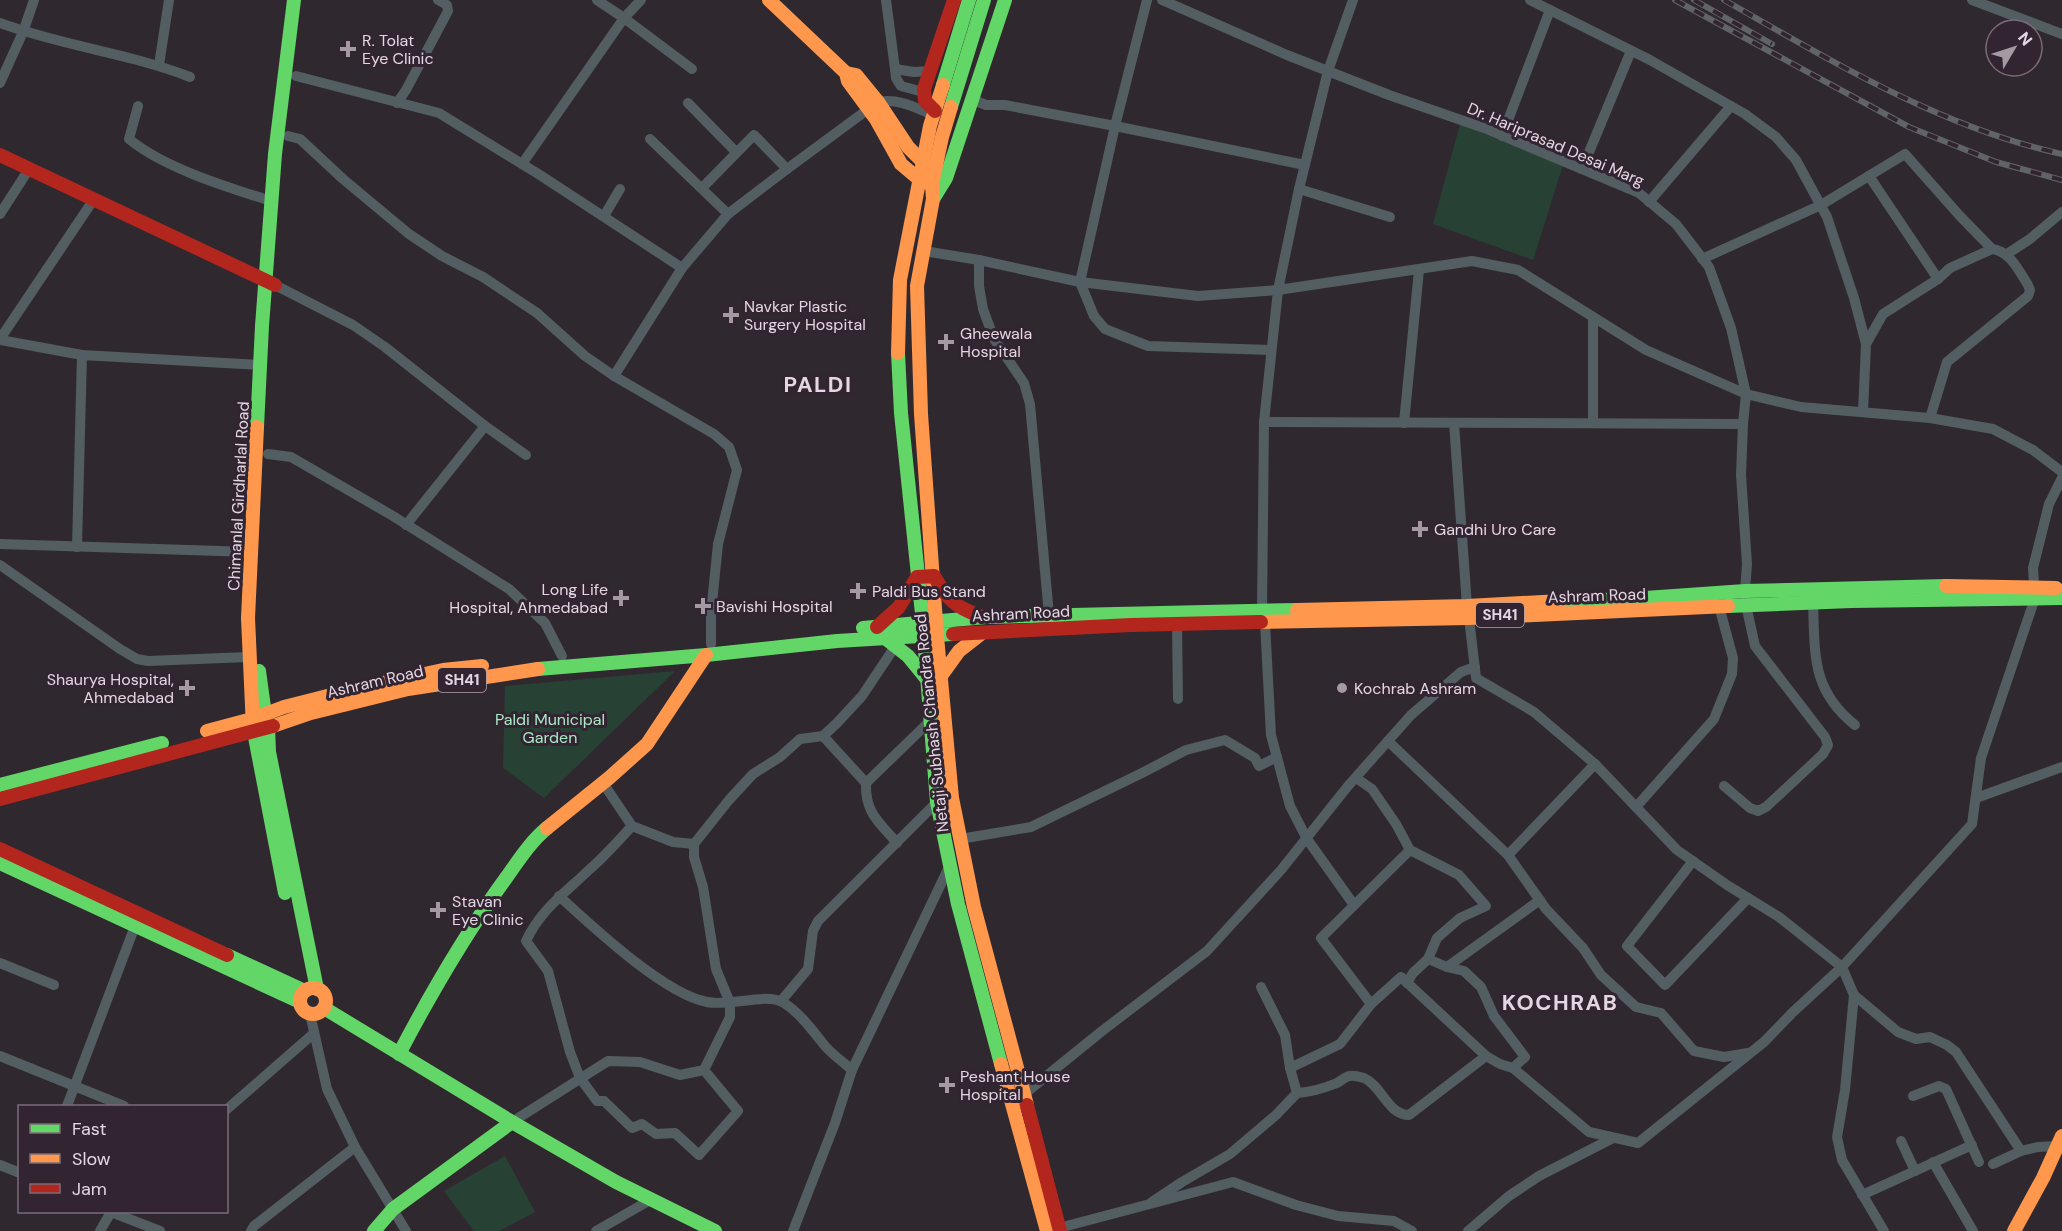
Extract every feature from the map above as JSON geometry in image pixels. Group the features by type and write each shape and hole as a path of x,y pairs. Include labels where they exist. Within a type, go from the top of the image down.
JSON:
{"main road":[{"name":"Chimanlal Girdharlal Road","path":"256,722 259,673 258,618 268,454 271,201 294,0"},
{"name":"Chimanlal Girdharlal Road","path":"304,0 261,365 248,657 256,722 284,885 308,993"},
{"path":"770,0 846,73 848,81 873,106 901,164 928,175"},
{"path":"934,113 925,100 923,92 954,0"},
{"path":"930,629 917,577 898,371 900,280 928,175 934,113 949,71 969,0"},
{"name":"Netaji Subhash Chandra Road","path":"984,0 928,175 933,199 917,286 919,373 934,576 930,629 935,679 960,839 974,907 1023,1095 1053,1230"},
{"path":"933,199 946,178 1005,0"},
{"path":"0,155 270,282"},
{"path":"934,576 946,597 959,609 986,624 967,641 935,679 886,637 899,607 917,577 934,576"},
{"name":"Ashram Road","path":"1468,612 1519,602 1746,598 1938,586 2034,592 2062,598"},
{"name":"Ashram Road","path":"0,799 117,766 359,688 443,670 561,656 886,637 930,629 1049,615 1263,617 1719,606 1746,598 1814,602 2034,592 2062,588"},
{"name":"Ashram Road","path":"986,624 1177,624 1263,617"},
{"path":"399,1054 430,994 483,909 513,868 542,832 647,744 709,649"},
{"name":"Ashram Road","path":"268,727 311,712 452,681 709,649"},
{"name":"Netaji Subhash Chandra Road","path":"935,679 930,721 937,802 958,904 1053,1230"},
{"name":"Chimanlal Girdharlal Road","path":"256,722 268,727 269,752 308,993"},
{"name":"Ashram Road","path":"0,785 256,722"},
{"path":"1,856 308,993"},
{"path":"1,856 135,926 308,993 324,995 324,1008"},
{"path":"308,993 303,1009 309,1014 318,1013 324,1008"},
{"path":"324,1008 616,1182 715,1231"},
{"path":"374,1231 393,1209 512,1122"},
{"path":"2014,1231 2060,1141"}],"street":[{"path":"0,83 23,32 34,0"},
{"path":"159,65 169,0"},
{"path":"397,103 448,11 447,4 438,0"},
{"path":"597,0 692,69"},
{"path":"522,164 624,18 641,0"},
{"path":"886,0 897,82 901,86 923,92"},
{"path":"1147,0 1080,282 1094,316 1105,329 1148,346 1271,350"},
{"name":"Dr. Hariprasad Desai Marg","path":"1162,0 1328,71 1502,136 1639,193 1676,224 1709,267 1731,328 1746,394 1741,475 1747,564 1746,598 1755,646 1825,737 1828,745 1823,754 1766,807 1758,811 1750,808 1724,786"},
{"path":"1353,0 1328,71 1299,189 1278,290 1264,422 1263,617 1271,735 1290,806 1307,839 1354,905"},
{"path":"1530,0 1631,51 1745,114 1776,137 1796,160 1821,205 1854,298 1866,344 1863,412"},
{"path":"1972,0 2062,34"},
{"path":"1502,136 1550,10"},
{"path":"0,23 23,32 159,65 190,77"},
{"path":"1582,169 1631,51"},
{"path":"895,69 914,72 930,71"},
{"path":"296,76 439,113 604,216 682,268"},
{"path":"971,99 986,105 1005,105 1305,165"},
{"path":"614,376 682,268 728,214 873,106 885,101 902,102 934,113"},
{"path":"688,103 736,152"},
{"path":"138,106 129,140 145,152 220,184 271,201"},
{"path":"1649,202 1731,106"},
{"path":"288,135 300,139 409,234 442,256 483,277 537,314 585,356 614,376 714,434 729,447 737,470 718,544 709,649"},
{"path":"702,188 754,135 787,169"},
{"path":"650,139 728,214"},
{"path":"1702,259 1821,205 1905,154 1992,249"},
{"path":"0,214 29,169"},
{"path":"1869,176 1938,279"},
{"path":"604,216 620,189"},
{"path":"1299,189 1390,217"},
{"path":"94,199 0,340 82,355 261,365"},
{"path":"2007,254 2030,239 2062,212"},
{"path":"1866,344 1882,314 1938,279 1950,268 1992,249 2007,254 2028,285 2030,290 2028,296 1947,362 1930,418"},
{"path":"924,251 979,260 1080,282 1198,296 1278,290 1472,261 1518,270 1646,350 1746,394 1801,407 1930,418 1993,429 2033,450 2062,472"},
{"path":"979,260 979,286 983,309 994,339 1024,382 1030,404 1049,615"},
{"path":"1404,423 1419,270"},
{"path":"270,282 353,325 526,455"},
{"path":"1593,317 1593,423"},
{"path":"76,547 82,355"},
{"path":"1264,422 1743,424"},
{"path":"1454,423 1468,612 1476,678 1534,712 1595,764 1677,850 1779,917 1842,967 1854,995 1898,1032 1916,1039 1930,1037 1956,1052 2021,1151"},
{"path":"406,525 485,426"},
{"path":"268,454 291,457 509,588 544,623 561,656"},
{"path":"1290,1068 1340,1044 1371,1004 1401,977 1486,1056 1513,1068 1589,1132 1638,1143 1751,1052 1842,967 1972,824 1981,758 2034,592 2033,568 2049,504 2062,478"},
{"path":"0,544 251,552"},
{"path":"0,565 97,634 137,659 148,661 248,657"},
{"path":"1814,602 1815,656 1819,678 1840,713 1855,725"},
{"path":"1636,807 1714,719 1718,710 1732,674 1733,658 1719,606"},
{"path":"1177,624 1178,699"},
{"path":"704,1070 730,1017 730,1004 716,969 703,887 694,857 694,844 753,774 780,757 800,739 823,736 862,696 886,637"},
{"path":"1023,1095 1102,1030 1207,951 1281,870 1411,715 1461,672 1475,667"},
{"path":"866,783 930,721"},
{"path":"823,736 866,783 866,798 872,814 897,843"},
{"path":"960,839 1031,827 1186,750 1224,740 1255,758 1259,766 1277,757"},
{"path":"1388,741 1508,855 1546,909 1583,948 1601,975 1635,1006 1660,1013 1694,1051 1724,1057 1751,1052"},
{"path":"1508,855 1595,764"},
{"path":"1976,798 2062,767"},
{"path":"1356,778 1372,789 1396,824 1410,850 1458,875 1486,906 1460,918 1437,938 1428,959 1413,973 1407,983"},
{"path":"603,783 633,826 673,843 694,844"},
{"path":"781,1001 808,969 813,932 818,921 937,802"},
{"path":"633,826 590,870 559,896 533,924 526,941 548,971 570,1052 580,1078 597,1101 604,1101 633,1128 642,1124 656,1134 675,1133 699,1155 738,1111 704,1070"},
{"path":"1371,1004 1322,938 1410,850"},
{"path":"1693,861 1627,946 1665,985 1748,898"},
{"path":"793,1231 835,1123 852,1070 950,865"},
{"path":"559,896 598,931 669,986 706,1002 730,1004 774,998 781,1001 852,1070"},
{"path":"1447,967 1540,900"},
{"path":"68,1105 135,926"},
{"path":"1428,959 1464,971 1481,987 1494,1016 1525,1057 1513,1068"},
{"path":"0,963 54,985"},
{"path":"1261,987 1284,1035 1297,1093"},
{"path":"1854,995 1845,1090 1837,1137 1842,1160 1884,1231"},
{"path":"309,1014 327,1089 355,1148 406,1231"},
{"path":"228,1108 314,1034"},
{"path":"0,1056 119,1105"},
{"path":"1152,1203 1182,1182 1230,1154 1276,1115 1297,1093 1310,1092 1350,1076 1364,1078 1393,1108 1402,1115 1409,1115 1424,1106 1486,1056"},
{"path":"512,1122 608,1061 640,1062 680,1075 704,1070"},
{"path":"1913,1096 1939,1086 1946,1089 1979,1162"},
{"path":"1468,1231 1509,1196 1539,1176 1613,1137"},
{"path":"1901,1141 1915,1171"},
{"path":"1993,1164 2021,1151 2060,1141"},
{"path":"1862,1195 1972,1145"},
{"path":"251,1231 254,1226 355,1148"},
{"path":"1933,1162 1973,1231"},
{"path":"0,1165 18,1172"},
{"path":"1053,1230 1233,1182 1296,1205 1338,1216 1394,1221 1413,1231"},
{"path":"596,1231 652,1199"},
{"path":"100,1231 110,1213"},
{"path":"114,1213 160,1231"}],"green space":[{"path":"1460,124 1563,165 1533,260 1433,224"},
{"name":"Paldi Municipal Garden","path":"675,671 544,798 503,768 505,686"},
{"path":"505,1156 535,1212 499,1231 474,1231 444,1191"}],"railway":[{"path":"1675,0 1909,127 1996,162 2062,180"},
{"path":"1694,0 1772,44"},
{"path":"1724,0 1887,90 1972,127 2062,154"}],"traffic: fast":[{"path":"257,427 275,154 294,0"},
{"path":"943,85 969,0"},
{"path":"951,107 984,0"},
{"path":"933,199 946,178 1005,0"},
{"path":"898,353 901,413 923,623"},
{"path":"1561,601 1631,599 1745,591 1946,586"},
{"path":"1728,606 1851,601 2062,598"},
{"path":"863,628 986,617 1297,610"},
{"path":"923,625 937,802 958,904 1001,1064"},
{"path":"538,669 837,641 953,634"},
{"path":"885,638 908,656 926,678"},
{"path":"259,671 266,722"},
{"path":"268,727 269,752 317,989"},
{"path":"254,732 285,893"},
{"path":"0,785 162,743"},
{"path":"399,1054 436,986 476,921 525,852 547,828"},
{"path":"0,863 300,1002"},
{"path":"227,955 305,991"},
{"path":"324,1008 616,1182 715,1231"},
{"path":"374,1231 393,1209 512,1122"}],"traffic: slow":[{"path":"769,0 846,73 848,81 876,119 901,164 920,180 928,183"},
{"path":"846,73 856,75 878,102 908,147 929,168"},
{"path":"898,353 900,280 930,126 943,85"},
{"path":"936,622 921,414 917,286 933,199 932,184 951,107"},
{"path":"253,728 248,618 257,427"},
{"path":"1946,586 2056,588"},
{"path":"1297,610 1561,601"},
{"path":"1261,622 1469,618 1728,606"},
{"path":"936,626 952,798 974,907 1027,1105"},
{"path":"941,676 959,651 982,633"},
{"path":"547,828 647,744 706,655"},
{"path":"207,731 252,719 284,707 359,688 443,670 482,666"},
{"path":"273,726 311,713 408,689 538,669"},
{"path":"313,988 322,992 326,1001 322,1010 313,1014 304,1010 300,1001 304,992 313,988"},
{"path":"1001,1064 1047,1231"},
{"path":"2014,1231 2043,1178 2062,1136"}],"traffic: jam":[{"path":"935,111 925,101 924,89 954,0"},
{"path":"0,155 275,285"},
{"path":"877,627 899,607 917,577 934,576 952,601 980,616"},
{"path":"953,634 1131,625 1261,622"},
{"path":"0,799 273,726"},
{"path":"0,849 227,955"},
{"path":"1027,1105 1060,1231"}],"place":[{"name":"R. Tolat Eye Clinic","path":"348,49"},
{"name":"Navkar Plastic Surgery Hospital","path":"731,315"},
{"name":"Gheewala Hospital","path":"946,342"},
{"name":"Gandhi Uro Care","path":"1420,529"},
{"name":"Paldi Bus Stand","path":"858,591"},
{"name":"Long Life Hospital, Ahmedabad","path":"621,598"},
{"name":"Bavishi Hospital","path":"703,606"},
{"name":"Shaurya Hospital, Ahmedabad","path":"187,688"},
{"name":"Kochrab Ashram","path":"1342,688"},
{"name":"Stavan Eye Clinic","path":"438,910"},
{"name":"Peshant House Hospital","path":"947,1085"}],"district":[{"name":"PALDI","path":"818,384"},
{"name":"KOCHRAB","path":"1560,1002"}]}
